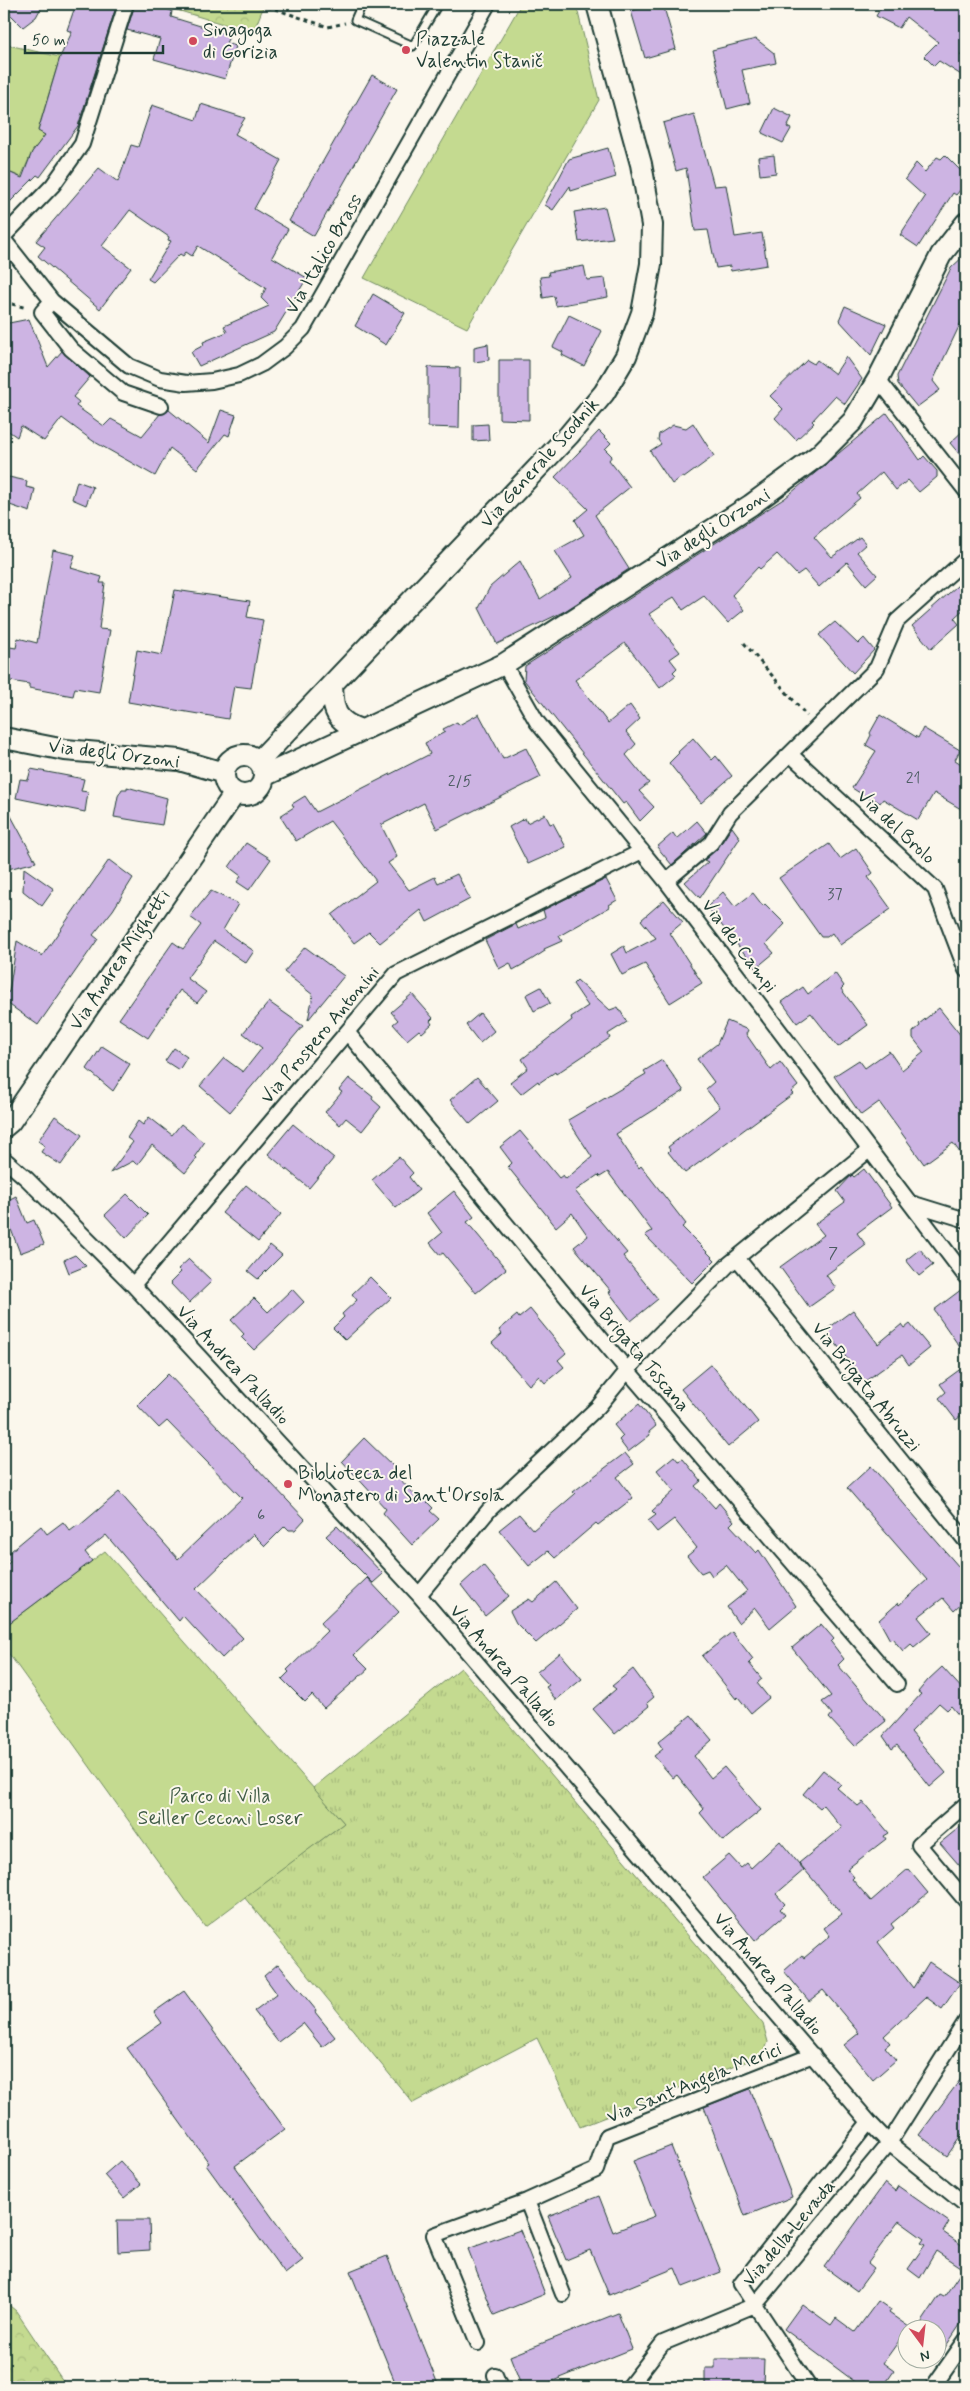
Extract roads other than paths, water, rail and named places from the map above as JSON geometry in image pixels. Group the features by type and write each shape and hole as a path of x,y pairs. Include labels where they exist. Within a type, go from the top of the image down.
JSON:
{"street":[{"path":"4,236 53,185 82,144 126,4"},
{"name":"Via Italico Brass","path":"4,240 52,301 129,366 160,379 186,383 212,381 239,375 262,364 285,347 303,329 488,4"},
{"name":"Via Generale Scodnik","path":"261,768 332,685 569,436 604,393 626,356 642,313 650,264 652,225 641,164 597,4"},
{"name":"Via degli Orzoni","path":"235,793 251,794 258,790 261,768 361,730 504,664 751,505 819,455 852,421 878,379 941,255 966,223"},
{"path":"52,301 42,312 71,348 123,393 161,406"},
{"path":"878,379 966,491"},
{"path":"666,881 711,843 730,813 877,668 896,621 966,559"},
{"name":"Via dei Campi","path":"504,664 537,722 666,881 966,1278"},
{"path":"332,685 332,703 336,714 346,725 361,730"},
{"name":"Via degli Orzoni","path":"4,738 65,750 179,760 224,772"},
{"path":"235,793 225,782 224,772 226,766 237,756 245,754 261,768"},
{"name":"Via del Brolo","path":"790,754 935,889 966,970"},
{"name":"Via Andrea Mighetti","path":"4,1127 10,1122 235,793"},
{"name":"Via Prospero Antonini","path":"133,1285 396,974 642,850"},
{"name":"Via Brigata Toscana","path":"347,1032 628,1371 897,1684"},
{"path":"419,1595 490,1510 598,1407 645,1349 738,1258 869,1150"},
{"name":"Via Andrea Palladio","path":"4,1159 27,1178 133,1285 419,1595 869,2122 889,2143 966,2205"},
{"path":"911,1203 966,1220"},
{"name":"Via Brigata Abruzzi","path":"738,1258 966,1541"},
{"path":"966,1804 919,1845 966,1901"},
{"name":"Via della Levada","path":"869,2122 741,2284 754,2305 889,2143 966,2020"},
{"name":"Via Sant'Angela Merici","path":"478,2343 434,2236 526,2201 596,2170 608,2136 813,2055"},
{"path":"526,2201 563,2294"},
{"path":"629,2387 662,2344 754,2305 809,2387"},
{"path":"933,2387 966,2340"}],"lane":[{"path":"362,4 355,20 413,46 438,4"}],"place":[{"name":"Sinagoga di Gorizia","path":"193,41"},
{"name":"Piazzale Valentin Stanič","path":"406,50"},
{"name":"Biblioteca del Monastero di Sant'Orsola","path":"288,1484"}],"park label":[{"name":"Parco di Villa Seiller Ceconi Loser","path":"220,1807"}]}
